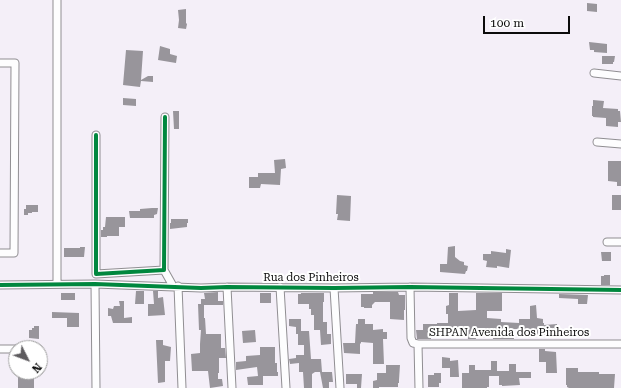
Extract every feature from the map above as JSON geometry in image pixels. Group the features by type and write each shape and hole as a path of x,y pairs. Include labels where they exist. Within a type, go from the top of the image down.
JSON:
{"street":[{"path":"56,284 57,0"},
{"path":"0,63 15,63 14,253 0,253"},
{"path":"594,73 621,76"},
{"path":"165,117 164,270 175,286 182,388"},
{"path":"96,135 96,274 164,270"},
{"path":"597,142 621,144"},
{"path":"607,242 621,242"},
{"path":"95,284 96,388"},
{"name":"Rua dos Pinheiros","path":"0,285 95,284 201,288 410,287 621,290"},
{"path":"227,287 232,388"},
{"path":"280,287 286,388"},
{"path":"410,287 411,338 413,342 418,344"},
{"path":"334,288 340,388"},
{"name":"SHPAN Avenida dos Pinheiros","path":"419,388 418,344 621,344"}],"building":[{"path":"587,3 597,4 597,12 587,11"},
{"path":"186,9 186,29 178,28 178,10"},
{"path":"589,42 607,44 607,53 594,52 594,50 590,50"},
{"path":"160,46 170,49 170,54 177,56 176,63 158,60"},
{"path":"126,50 143,51 141,80 148,76 153,76 153,82 141,81 140,87 123,85"},
{"path":"602,56 615,56 613,64 602,64"},
{"path":"123,98 136,99 136,106 123,105"},
{"path":"593,100 604,101 603,108 618,109 618,111 620,111 621,122 618,122 618,127 606,126 606,118 592,116"},
{"path":"173,111 179,111 179,129 174,129"},
{"path":"285,159 286,168 281,169 280,185 261,184 260,188 249,188 249,177 258,177 258,173 275,173 274,160"},
{"path":"608,161 621,161 621,186 617,186 617,182 608,181"},
{"path":"337,195 351,196 350,221 337,220"},
{"path":"612,195 621,195 621,210 612,210"},
{"path":"26,205 38,205 38,212 32,212 28,213 28,215 24,215"},
{"path":"158,208 157,214 154,215 154,218 130,218 129,211 140,211 140,209"},
{"path":"106,217 125,217 125,227 119,227 119,236 101,237 101,230 105,227"},
{"path":"171,219 188,219 187,227 170,229"},
{"path":"455,246 455,257 464,262 464,265 468,266 467,271 465,274 440,272 440,264 447,264 448,247"},
{"path":"85,247 84,257 64,257 64,248"},
{"path":"506,249 511,250 509,268 497,266 497,268 486,267 487,261 483,260 483,254 491,254 491,251 506,253"},
{"path":"601,252 611,252 611,261 602,261"},
{"path":"610,275 610,285 601,285 601,276"},
{"path":"136,291 144,291 144,304 135,304"},
{"path":"153,291 158,291 158,298 163,297 165,315 148,316 148,304 154,304"},
{"path":"218,292 218,301 223,301 223,305 204,305 204,318 206,334 221,334 221,348 225,348 226,358 219,358 218,379 222,379 223,386 210,388 208,371 192,371 191,354 200,353 201,330 199,330 198,304 201,304 201,299 205,299 204,293"},
{"path":"373,292 398,292 399,295 405,295 404,320 390,319 390,302 375,302 372,305 372,308 361,307 361,294 373,294"},
{"path":"61,293 75,293 75,300 61,300"},
{"path":"260,293 271,293 271,303 260,303"},
{"path":"324,293 323,322 327,322 327,334 331,334 331,344 321,345 320,330 314,330 314,315 311,315 309,304 298,304 298,294"},
{"path":"449,293 458,293 458,311 476,310 476,293 502,293 502,311 487,311 487,318 501,319 501,322 519,323 519,319 530,319 530,306 536,305 537,318 543,319 544,325 557,324 557,336 526,335 526,329 514,329 514,339 493,339 493,334 475,334 476,339 468,339 467,330 464,330 464,328 442,328 442,336 431,336 431,339 417,339 416,330 423,330 423,324 448,323 446,306 449,305"},
{"path":"559,294 588,295 587,304 578,304 578,299 559,298"},
{"path":"119,301 124,301 124,318 132,317 132,323 113,323 111,316 108,316 108,308 113,309 114,306 120,306"},
{"path":"52,312 79,313 79,327 67,327 67,318 52,318"},
{"path":"289,319 301,319 301,331 309,331 311,359 321,359 322,372 315,372 312,374 312,388 304,388 303,372 299,372 299,363 290,364 289,359 296,358 296,355 304,355 304,345 298,345 298,334 296,334 296,327 289,326"},
{"path":"358,319 365,319 365,324 373,324 373,330 383,329 383,332 387,332 387,339 383,339 384,364 373,364 373,343 361,342 360,354 344,353 343,343 355,343 356,324 358,324"},
{"path":"34,326 39,326 39,339 29,338 29,330 32,330"},
{"path":"255,330 256,342 243,343 242,331"},
{"path":"156,340 163,340 163,345 171,347 170,361 165,361 165,382 158,383"},
{"path":"260,347 275,347 275,363 277,363 278,376 263,376 263,385 248,385 247,377 258,376 257,367 236,370 236,362 246,361 246,356 260,355"},
{"path":"539,349 556,352 557,373 546,373 546,362 539,362"},
{"path":"442,357 450,358 450,361 458,360 459,377 450,377 450,368 442,368"},
{"path":"491,361 497,361 497,371 509,371 509,364 516,364 516,372 531,372 531,378 519,378 520,385 502,386 499,385 499,376 489,376 489,387 487,388 462,388 462,373 469,373 469,365 475,365 475,370 491,370"},
{"path":"386,365 400,365 398,387 373,388 373,381 377,380 377,373 386,373"},
{"path":"566,368 578,368 578,372 615,374 614,388 569,388 566,385"},
{"path":"320,372 332,372 333,382 329,382 329,388 323,388"},
{"path":"434,373 441,373 441,383 439,383 439,387 428,387 428,375 434,375"},
{"path":"346,374 362,374 361,388 357,388 357,384 346,384"},
{"path":"18,380 34,380 34,388 18,388"}],"cycle path":[{"path":"96,135 96,274 164,270 165,117"},
{"path":"0,285 95,284 201,288 410,287 621,290"}]}
